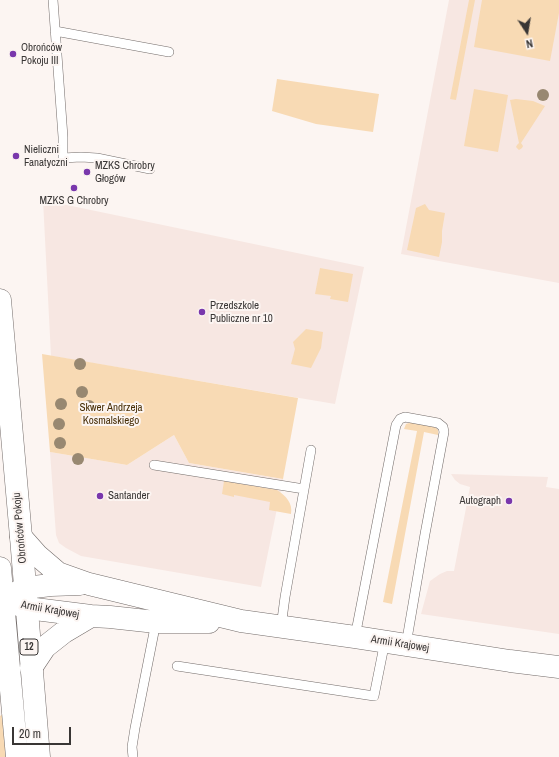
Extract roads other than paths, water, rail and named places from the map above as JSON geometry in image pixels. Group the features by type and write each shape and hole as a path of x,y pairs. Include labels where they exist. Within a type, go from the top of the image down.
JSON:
{"street":[{"name":"Obrońców Pokoju","path":"0,300 39,757"},
{"name":"Armii Krajowej","path":"21,536 37,555 58,572 89,584 240,621 559,667"},
{"name":"12","path":"0,568 17,757"},
{"name":"Armii Krajowej","path":"26,598 51,585 89,584"},
{"name":"Armii Krajowej","path":"2,599 26,598 91,616 156,622 240,621"},
{"name":"Armii Krajowej","path":"31,668 45,647 64,632 91,616"}],"lane":[{"path":"53,0 63,137 63,158 97,158 150,169"},
{"path":"55,31 169,52"},
{"path":"177,666 374,696 395,643 429,512 444,432 443,427 438,423 406,417 400,419 396,425 355,637"},
{"path":"281,627 311,450"},
{"path":"154,465 304,489"},
{"path":"133,757 132,747 135,728 156,622"}],"place":[{"name":"Obrońców Pokoju III","path":"13,54"},
{"name":"Nieliczni Fanatyczni","path":"16,156"},
{"name":"MZKS Chrobry Głogów","path":"87,172"},
{"name":"MZKS G Chrobry","path":"74,188"},
{"name":"Przedszkole Publiczne nr 10","path":"202,312"},
{"name":"Santander","path":"100,496"},
{"name":"Autograph","path":"509,501"}],"park label":[{"name":"Skwer Andrzeja Kosmalskiego","path":"111,414"}]}
